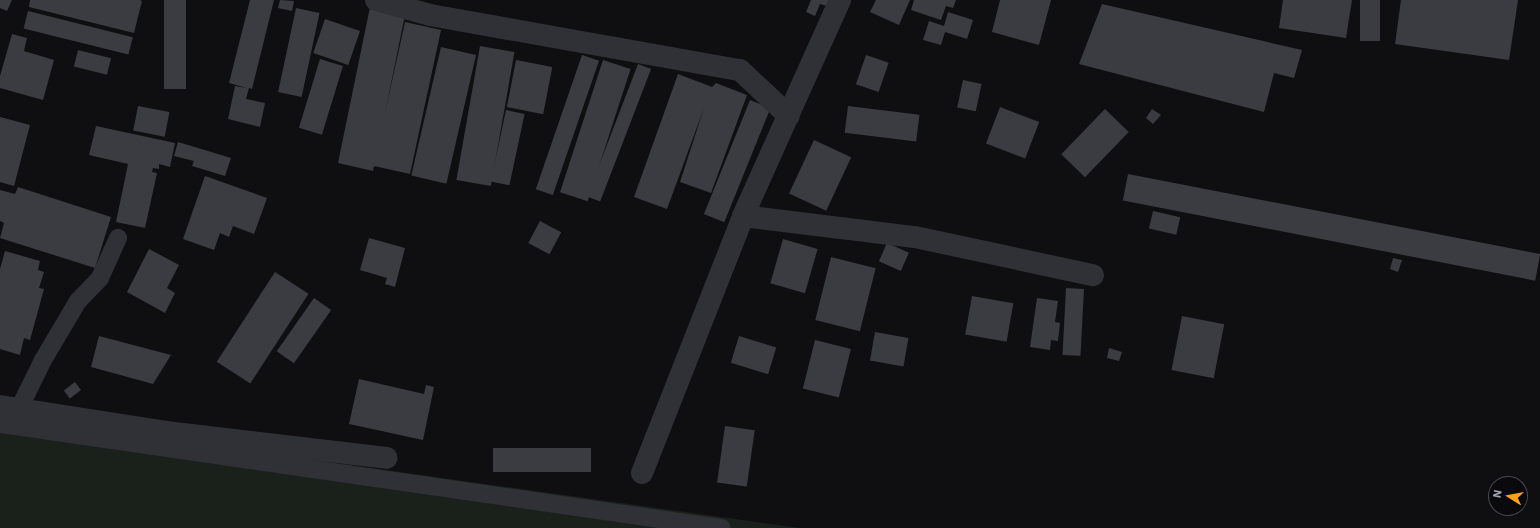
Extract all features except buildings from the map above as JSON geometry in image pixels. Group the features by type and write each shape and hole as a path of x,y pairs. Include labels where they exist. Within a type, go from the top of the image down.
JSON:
{"street":[{"path":"376,0 430,15 740,70 788,116"},
{"path":"642,473 743,216 840,0"},
{"path":"743,216 915,237 1093,275"},
{"path":"9,408 166,432 386,458"}],"lane":[{"path":"9,408 43,360 78,301 100,278 118,238"},
{"path":"0,424 722,528"}],"shaded area":[{"path":"0,416 800,528 0,528"}]}
